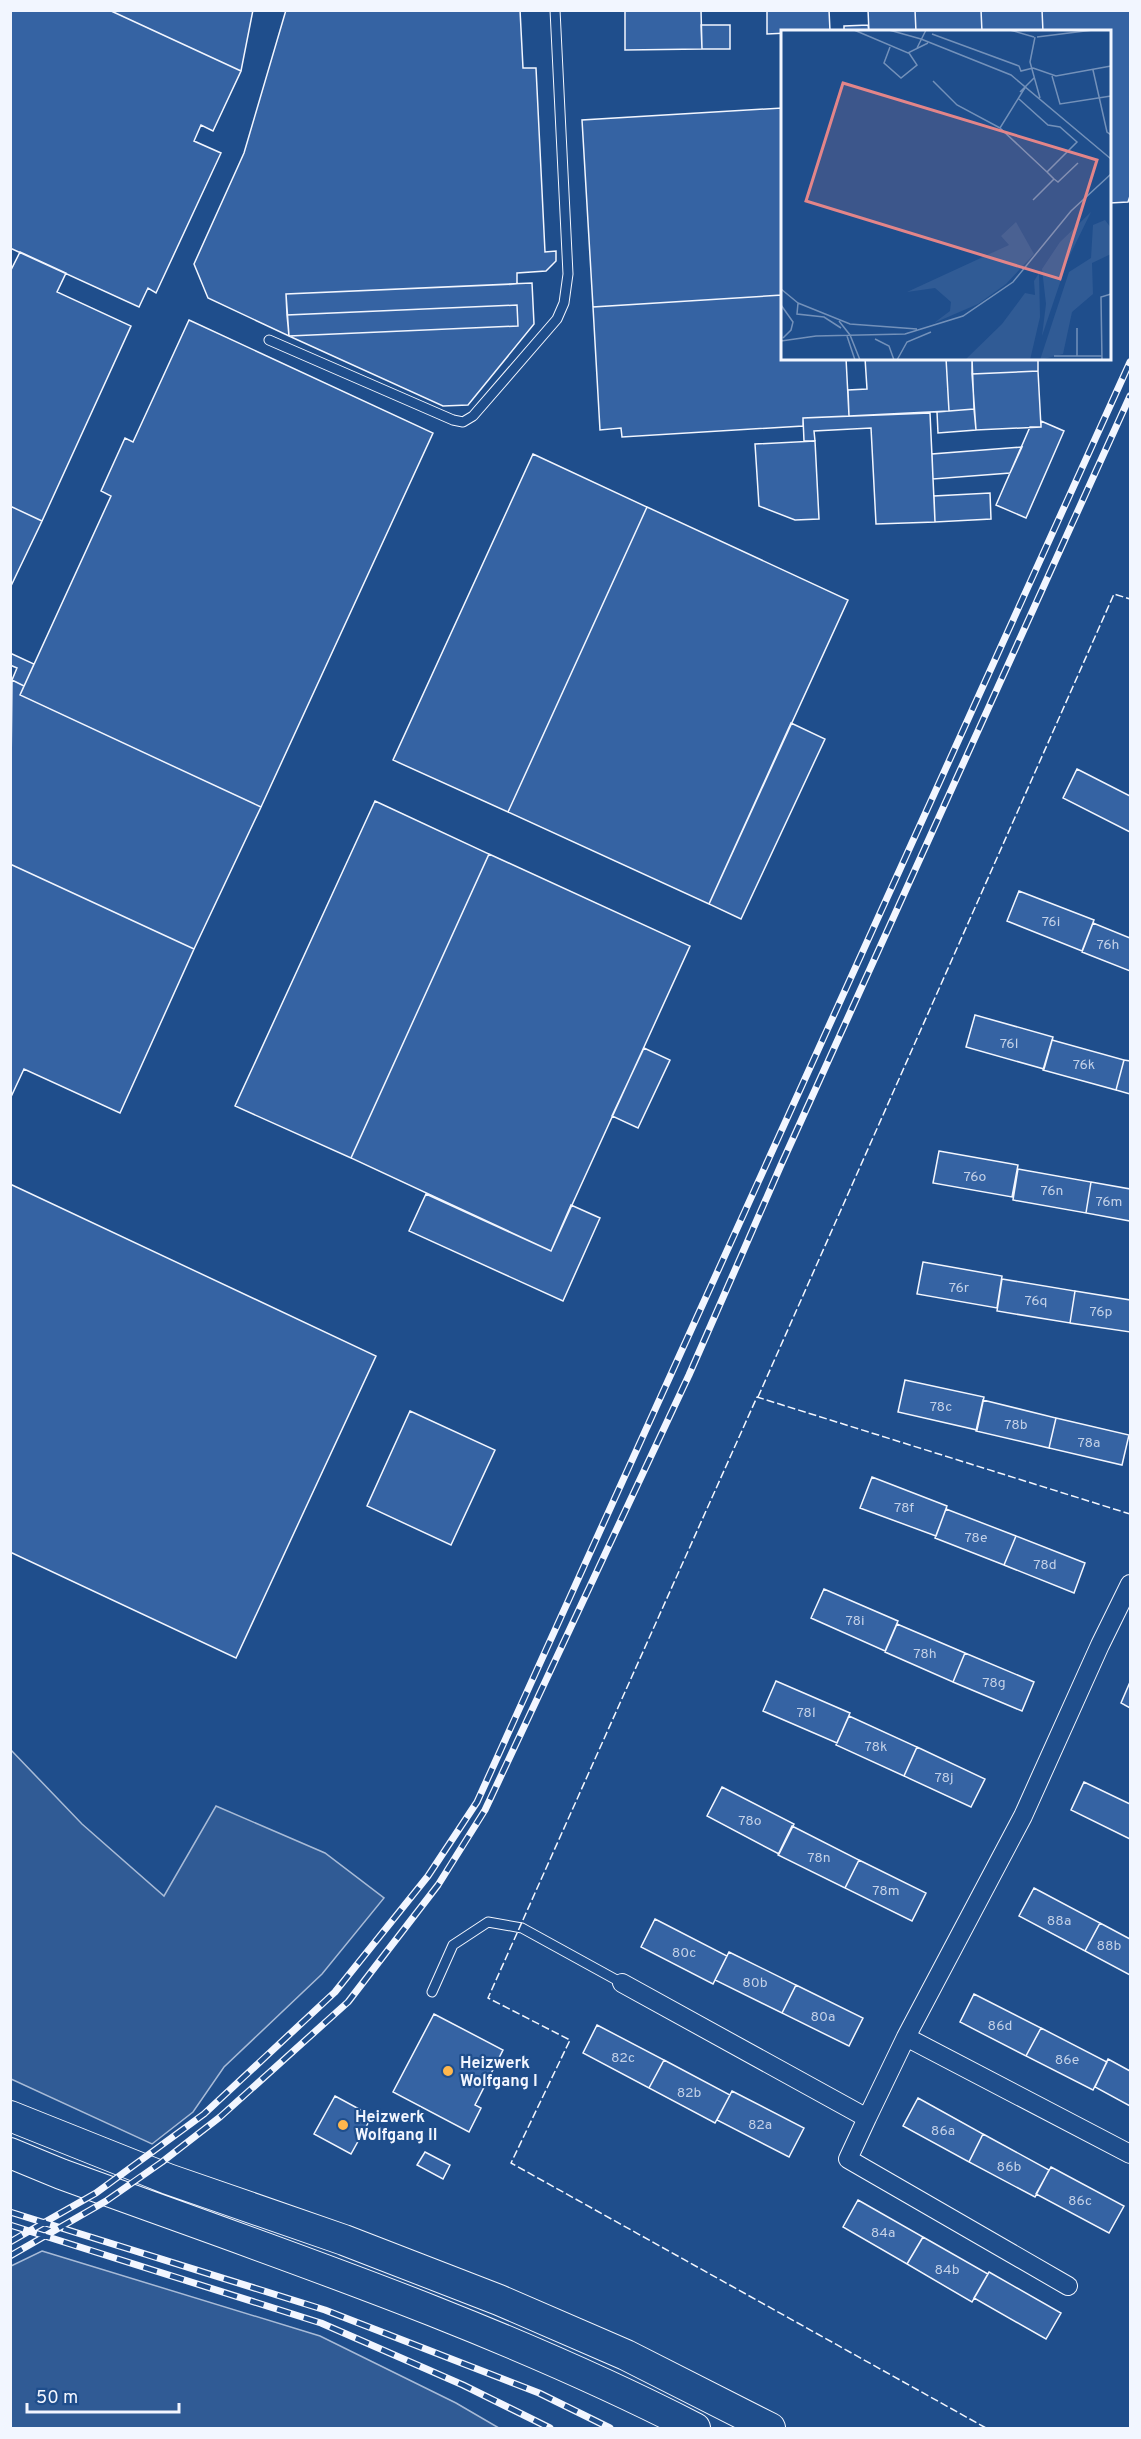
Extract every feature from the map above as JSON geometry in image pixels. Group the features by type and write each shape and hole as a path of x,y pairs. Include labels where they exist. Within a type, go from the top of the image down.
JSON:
{"highway":[{"path":"10,2116 168,2179 344,2240 499,2300 626,2355 770,2428"},
{"path":"10,2153 61,2174 452,2318 568,2367 695,2428"}],"street":[{"path":"1068,2286 848,2158 906,2037 1023,1816 1100,1645 1131,1584"},
{"path":"622,1983 867,2118"},
{"path":"906,2037 1131,2154"}],"lane":[{"path":"269,340 453,420 463,422 473,416 557,319 564,303 568,274 555,10"},
{"path":"432,1992 453,1945 488,1922 522,1928 622,1983"}],"shaded area":[{"path":"10,1749 82,1824 164,1896 216,1806 325,1853 384,1898 322,1974 224,2067 193,2112 152,2144 11,2079"},
{"path":"42,2251 320,2336 456,2403 499,2428 11,2428 11,2266"}],"building":[{"path":"10,10 109,10 241,71 213,131 201,125 194,141 221,153 156,293 148,288 139,307 10,248"},
{"path":"109,10 253,10 241,71"},
{"path":"286,10 520,10 523,68 536,68 545,252 556,251 556,261 546,271 517,273 517,284 286,294 289,336 208,298 194,264 244,153"},
{"path":"625,10 701,10 702,49 625,50"},
{"path":"767,10 829,10 830,30 781,30 781,33 767,34"},
{"path":"868,10 915,10 916,30 869,30"},
{"path":"915,10 981,10 982,30 916,30"},
{"path":"981,10 1042,10 1043,30 982,30"},
{"path":"1042,10 1130,10 1130,196 1128,202 1111,203 1111,30 1043,30"},
{"path":"701,25 730,25 730,49 702,49"},
{"path":"868,25 869,30 844,30 844,26"},
{"path":"781,108 781,295 593,307 582,120"},
{"path":"20,252 66,273 57,292 131,326 42,521 10,506 10,272"},
{"path":"532,283 534,324 468,405 443,406 289,336 518,326 517,305 287,315 286,294"},
{"path":"781,295 781,360 846,360 849,416 803,418 803,426 622,437 621,428 600,430 593,307"},
{"path":"517,305 518,326 289,336 287,315"},
{"path":"189,320 433,433 261,807 20,695 111,496 101,491 125,438 133,442"},
{"path":"865,360 946,360 949,411 849,416 848,390 867,389"},
{"path":"946,360 972,360 974,409 949,411"},
{"path":"972,360 1038,360 1038,371 972,374"},
{"path":"1038,371 1041,427 976,430 972,374"},
{"path":"974,409 976,430 938,433 937,412"},
{"path":"930,413 935,522 876,524 871,428 814,431 815,441 804,441 803,418"},
{"path":"1041,421 1064,431 1026,518 996,505 1030,427 1041,427"},
{"path":"815,441 819,519 795,520 759,506 755,444"},
{"path":"1022,447 1010,473 933,479 932,454"},
{"path":"533,454 647,507 508,812 393,760"},
{"path":"990,493 991,519 935,522 934,496"},
{"path":"10,506 42,521 10,588"},
{"path":"647,507 848,600 709,904 508,812"},
{"path":"10,653 34,664 24,686 12,680 17,668 10,665"},
{"path":"12,680 24,686 20,695 261,807 194,949 10,864"},
{"path":"791,723 825,739 741,919 709,904"},
{"path":"1077,769 1130,796 1130,832 1063,798"},
{"path":"375,801 489,854 351,1158 235,1106"},
{"path":"489,854 690,946 551,1251 351,1158"},
{"path":"10,864 194,949 120,1113 24,1069 10,1099"},
{"path":"1019,891 1094,920 1082,951 1007,921"},
{"path":"1093,923 1130,938 1130,971 1082,952"},
{"path":"975,1015 1053,1037 1044,1069 966,1047"},
{"path":"1052,1040 1124,1060 1116,1090 1043,1070"},
{"path":"644,1048 670,1060 638,1128 612,1116"},
{"path":"1124,1060 1130,1061 1130,1094 1116,1090"},
{"path":"939,1151 1018,1165 1012,1197 933,1183"},
{"path":"1018,1169 1091,1182 1086,1213 1013,1200"},
{"path":"1091,1182 1130,1189 1130,1221 1086,1213"},
{"path":"10,1184 376,1356 236,1658 10,1552"},
{"path":"426,1194 551,1251 571,1205 600,1218 563,1301 409,1231"},
{"path":"923,1262 1002,1276 997,1308 917,1294"},
{"path":"1002,1279 1075,1291 1070,1323 997,1311"},
{"path":"1075,1291 1130,1300 1130,1332 1070,1323"},
{"path":"905,1380 984,1397 977,1430 898,1412"},
{"path":"983,1400 1056,1418 1049,1448 976,1431"},
{"path":"410,1411 495,1450 451,1545 367,1506"},
{"path":"1056,1418 1129,1435 1122,1465 1049,1448"},
{"path":"872,1477 947,1506 936,1536 860,1508"},
{"path":"946,1509 1016,1536 1004,1565 935,1538"},
{"path":"1016,1536 1085,1563 1074,1593 1004,1565"},
{"path":"824,1589 898,1621 885,1651 811,1618"},
{"path":"897,1624 965,1653 953,1682 885,1652"},
{"path":"965,1653 1034,1682 1022,1711 953,1682"},
{"path":"776,1681 850,1713 837,1743 763,1711"},
{"path":"1130,1682 1130,1708 1121,1703"},
{"path":"849,1716 917,1747 904,1776 836,1745"},
{"path":"917,1747 985,1779 971,1807 904,1776"},
{"path":"1084,1782 1130,1804 1130,1839 1071,1810"},
{"path":"722,1787 794,1824 779,1854 707,1816"},
{"path":"792,1826 859,1860 845,1888 778,1855"},
{"path":"859,1860 926,1893 912,1921 845,1888"},
{"path":"1034,1888 1100,1923 1085,1951 1019,1916"},
{"path":"655,1919 727,1956 713,1984 641,1947"},
{"path":"1100,1923 1130,1939 1130,1975 1085,1951"},
{"path":"729,1952 796,1985 782,2013 715,1980"},
{"path":"796,1985 863,2018 849,2046 782,2013"},
{"path":"974,1994 1041,2028 1026,2056 960,2022"},
{"name":"Heizwerk Wolfgang I","path":"434,2014 503,2050 475,2105 481,2108 469,2132 393,2092"},
{"path":"597,2025 664,2060 649,2088 583,2053"},
{"path":"1041,2028 1107,2062 1093,2090 1026,2056"},
{"path":"1108,2059 1130,2071 1130,2106 1095,2087"},
{"path":"664,2060 730,2095 715,2123 649,2088"},
{"path":"732,2091 804,2128 789,2157 717,2120"},
{"name":"Heizwerk Wolfgang II","path":"335,2096 372,2116 351,2154 314,2134"},
{"path":"918,2098 983,2134 969,2162 903,2126"},
{"path":"983,2134 1049,2170 1035,2197 969,2162"},
{"path":"425,2152 450,2165 443,2179 417,2165"},
{"path":"1051,2167 1124,2206 1109,2233 1036,2194"},
{"path":"858,2200 923,2237 907,2264 843,2227"},
{"path":"923,2237 988,2274 972,2302 907,2264"},
{"path":"989,2272 1061,2313 1046,2339 974,2298"}],"railway":[{"path":"10,2242 96,2193 204,2114 335,1992 428,1876 477,1802 1130,362"},
{"path":"10,2256 106,2201 162,2162 220,2117 348,2002 438,1885 485,1810 689,1375 781,1165 1130,396"},
{"path":"10,2212 325,2310 539,2393 610,2428"},
{"path":"10,2225 321,2323 463,2385 550,2428"}],"fence":[{"path":"758,1397 1114,594 1130,599"},
{"path":"986,2428 511,2163 570,2040 488,1998 757,1397 1130,1514"}],"place":[{"name":"Heizwerk Wolfgang I","path":"448,2071"},
{"name":"Heizwerk Wolfgang II","path":"343,2125"}]}
